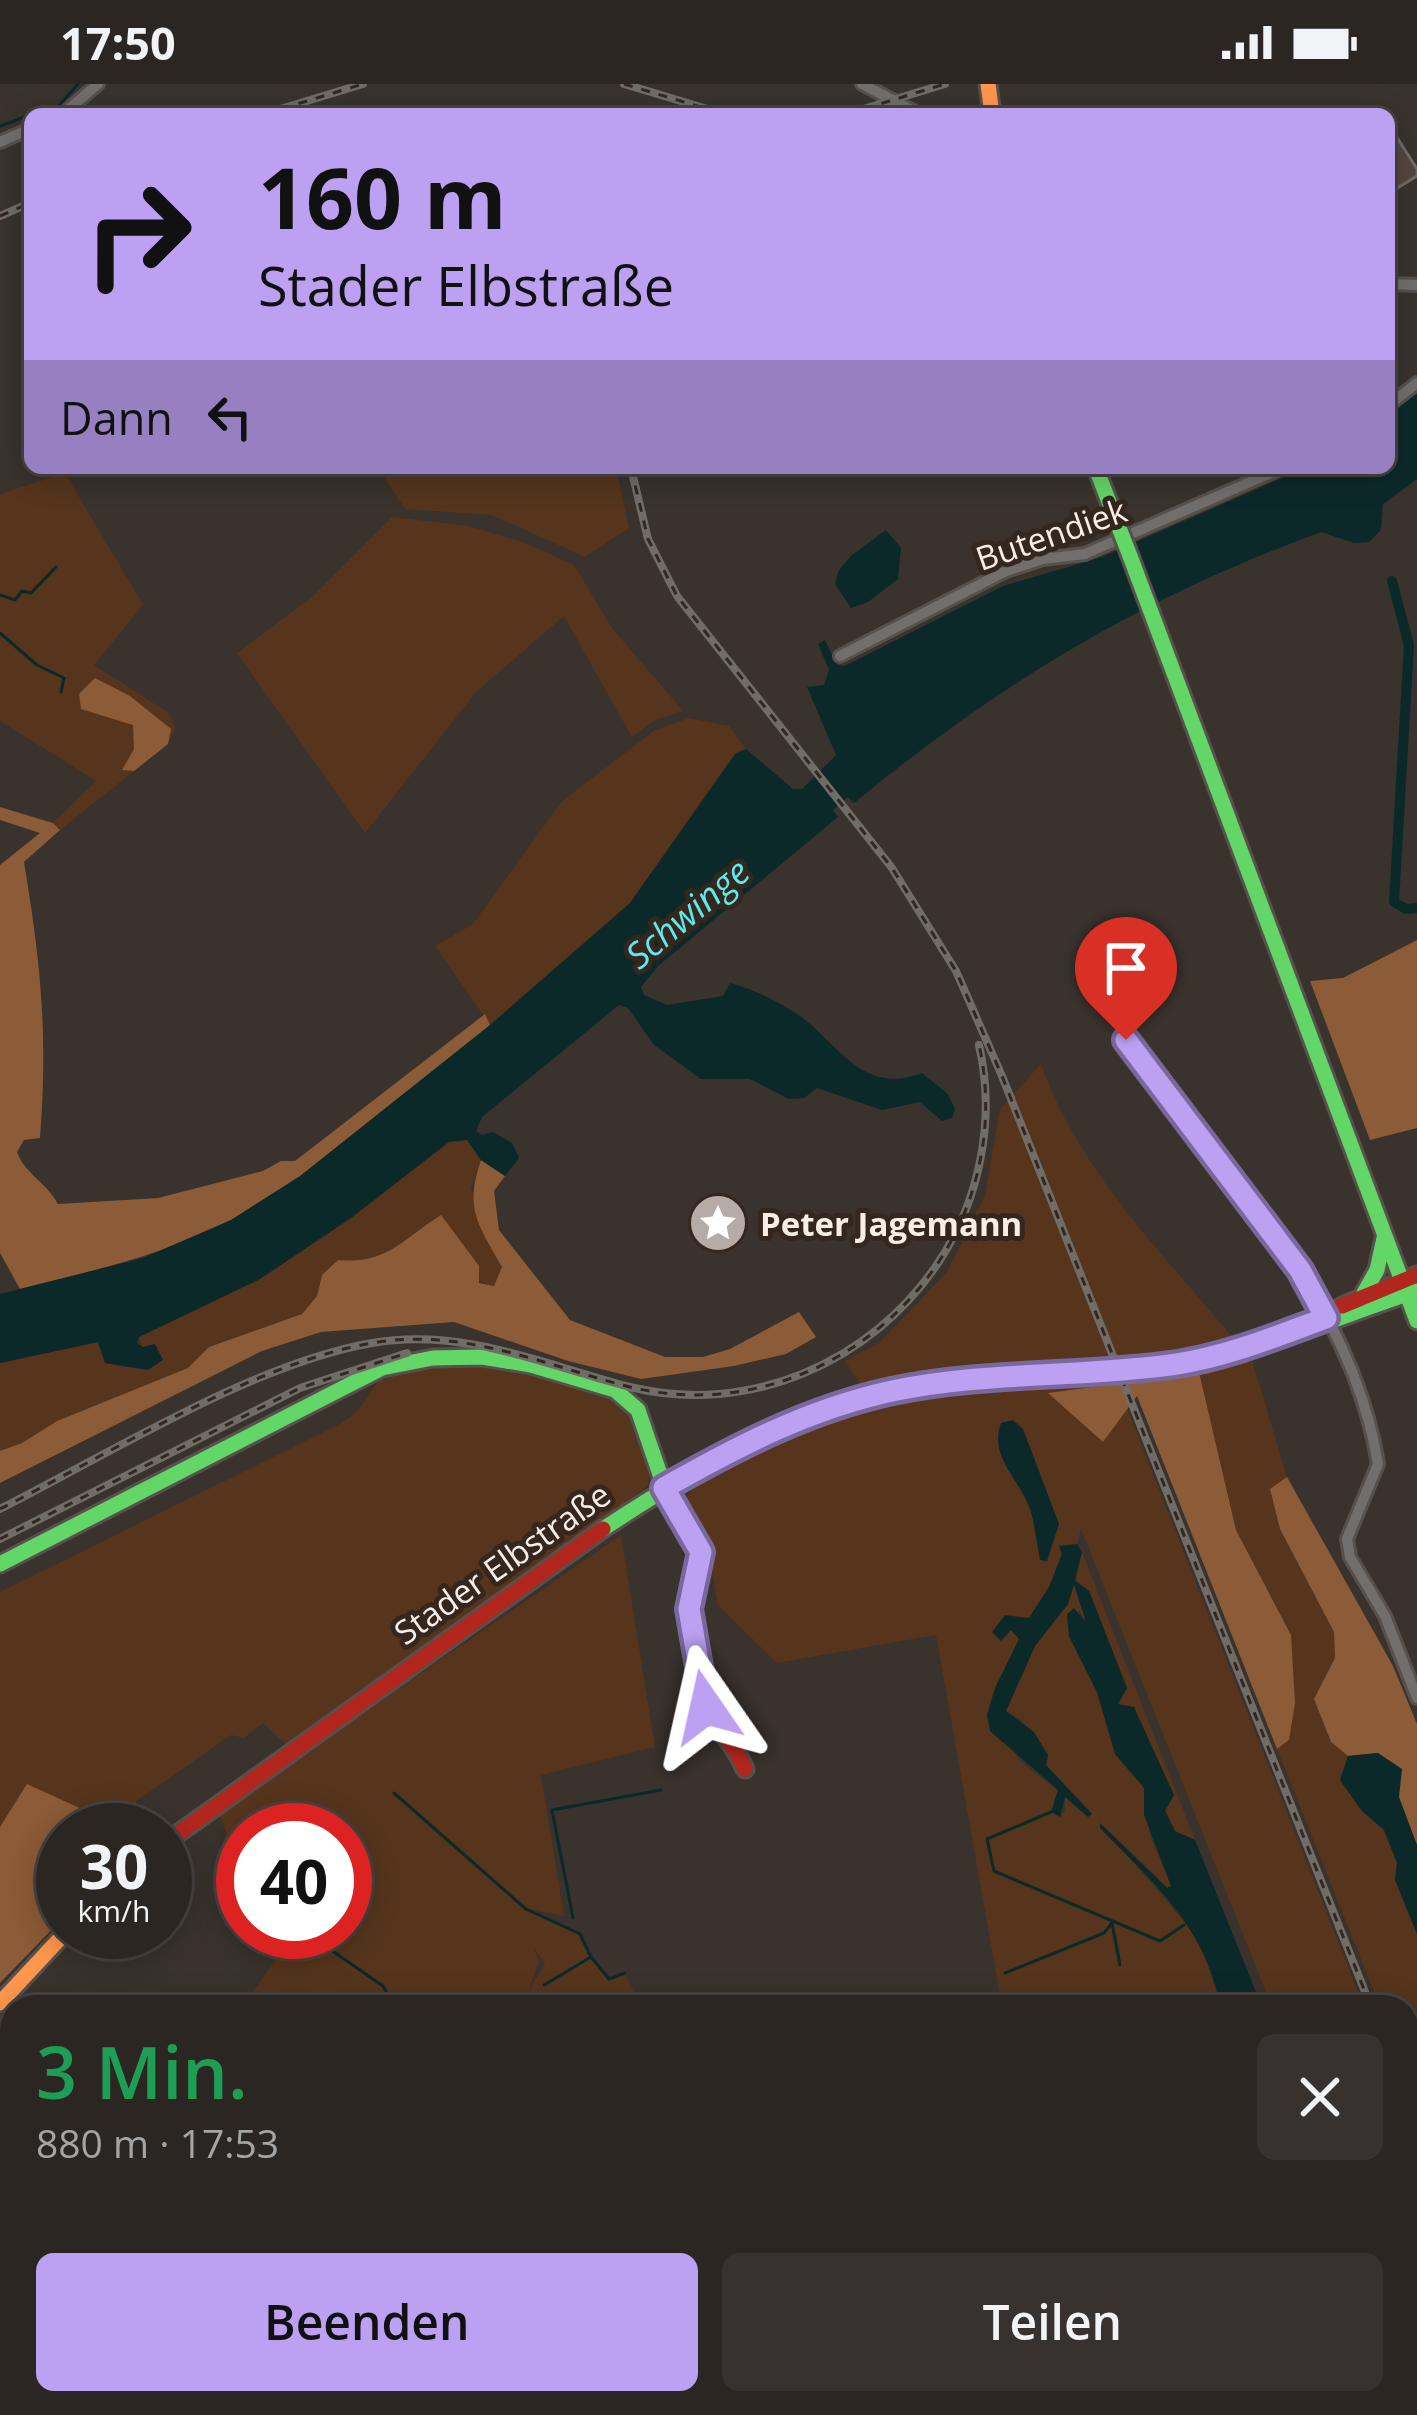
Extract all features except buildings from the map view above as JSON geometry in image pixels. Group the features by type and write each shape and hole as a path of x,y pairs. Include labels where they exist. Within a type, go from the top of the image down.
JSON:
{"street":[{"path":"70,108 98,84"},
{"path":"862,84 908,108"},
{"path":"1099,474 1384,1235 1410,1285 1417,1322"},
{"name":"Butendiek","path":"840,656 1006,571 1043,559 1085,554 1268,474"},
{"path":"1126,1040 1300,1270 1343,1353 1378,1464 1347,1539 1350,1557 1391,1629 1417,1698"},
{"path":"1363,1294 1376,1273 1384,1235"},
{"name":"Stader Elbstraße","path":"1326,1318 1363,1294 1410,1285"},
{"name":"Stader Elbstraße","path":"192,1823 461,1627 664,1488 770,1431 860,1399 987,1378 1192,1361 1250,1347 1410,1285"},
{"path":"0,1564 316,1405 354,1380 417,1358 495,1355 618,1391 631,1400 664,1488 701,1552 689,1609 706,1707 743,1756 745,1769"},
{"path":"7,1995 40,1959"}],"shaded area":[{"path":"66,474 143,605 94,665 169,713 175,728 168,744 60,830 53,823 96,781 0,721 0,494"},
{"path":"382,474 617,474 629,528 585,557 492,515 405,509"},
{"path":"392,517 469,526 523,542 574,565 612,628 683,711 655,720 632,737 564,616 477,691 365,833 237,653 311,598"},
{"path":"95,678 130,696 171,729 168,744 134,771 122,770 134,749 133,725 81,709 79,694"},
{"path":"689,718 729,726 746,749 728,763 630,903 490,1025 435,946 473,924 562,801 655,730"},
{"path":"0,807 53,823 60,830 24,862 39,967 43,1066 40,1138 24,1140 17,1152 58,1204 158,1198 263,1171 281,1161 295,1161 485,1014 490,1025 333,1154 231,1220 154,1252 20,1289 0,1253 0,865 40,833 0,820"},
{"path":"1417,940 1417,1128 1370,1140 1310,981 1343,978"},
{"path":"1041,1064 1057,1103 1101,1177 1239,1345 861,1385 845,1361 878,1344 947,1272 985,1195 1000,1109"},
{"path":"467,1140 481,1160 471,1188 503,1267 494,1286 389,1254 322,1275 317,1296 302,1314 209,1347 188,1368 57,1421 0,1451 0,1363 98,1342 105,1363 148,1370 139,1337 260,1279 351,1218 449,1141"},
{"path":"481,1160 505,1176 494,1191 499,1230 570,1320 665,1357 703,1357 730,1349 799,1312 816,1337 786,1354 641,1379 568,1361 454,1322 321,1332 262,1351 0,1483 0,1451 57,1421 188,1368 209,1347 302,1314 317,1296 322,1275 338,1260 382,1254 441,1215 479,1266 479,1283 494,1286 502,1267 480,1227 474,1204"},
{"path":"1252,1360 1287,1477 1270,1489 1280,1529 1334,1632 1335,1658 1314,1699 1331,1742 1348,1756 1340,1780 1362,1811 1384,1830 1397,1863 1395,1880 1417,1934 1417,1995 1375,1995 1277,1749 1289,1740 1291,1635 1236,1530 1199,1372"},
{"path":"466,1361 531,1370 621,1402 643,1442 648,1486 285,1744 263,1723 244,1738 231,1735 134,1803 36,1803 36,1821 8,1821 0,1827 0,1592 338,1425 356,1412 376,1384 411,1366"},
{"path":"1199,1372 1236,1530 1291,1635 1295,1703 1289,1740 1277,1749 1137,1396 1103,1442 1048,1393"},
{"path":"1117,1383 1050,1393 1103,1442 1127,1408 1359,1995 1267,1995 1081,1529 1077,1544 1059,1547 1062,1553 1049,1587 1028,1619 1005,1616 1001,1640 1011,1630 1020,1639 987,1715 999,1740 1058,1791 1054,1800 1059,1817 1065,1811 1065,1796 1087,1816 1092,1814 1045,1764 1022,1720 1006,1711 1035,1646 1068,1604 1073,1584 1087,1622 1079,1610 1069,1636 1097,1692 1115,1754 1145,1788 1150,1836 1171,1885 1168,1888 1101,1824 1200,1940 1217,1995 1000,1995 936,1635 777,1663 718,1605 707,1545 686,1499 696,1486 788,1437 834,1421 926,1399"},
{"path":"1287,1477 1393,1666 1417,1724 1417,1845 1378,1753 1348,1756 1331,1742 1314,1699 1335,1658 1334,1632 1280,1529 1270,1489"},
{"path":"621,1535 655,1747 541,1775 564,1916 527,1908 580,1934 609,1978 625,1973 635,1995 251,1995 276,1959 372,1959 372,1803 233,1803","holes":["533,1947 545,1964 529,1989 539,1962"]},
{"path":"1082,1552 1195,1840 1175,1831 1165,1810 1174,1795 1118,1704 1127,1688 1089,1591 1074,1578"},
{"path":"27,1784 69,1803 36,1803 36,1946 0,1983 0,1827"}],"water":[{"name":"Schwinge","path":"1417,393 1417,479 1383,504 1381,530 1369,542 1354,543 1321,532 1194,585 1075,647 963,719 854,803 848,797 833,810 838,817 658,966 641,987 644,995 667,1005 723,996 730,983 758,993 800,1016 868,1073 901,1078 922,1073 948,1094 955,1109 952,1118 942,1121 920,1102 882,1110 817,1088 804,1098 789,1099 750,1079 701,1079 654,1045 628,1008 619,1005 482,1117 476,1131 482,1135 493,1132 512,1143 519,1158 505,1176 481,1160 467,1140 449,1142 351,1218 260,1279 139,1337 137,1343 143,1347 155,1344 163,1360 148,1370 105,1363 98,1342 0,1363 0,1294 143,1258 231,1220 300,1176 490,1025 630,903 736,753 746,749 793,789 802,789 836,755 807,687 824,685 829,670 818,644 825,640 837,665 845,666 1003,586 1102,557 1291,474 1395,474 1395,410"},
{"path":"886,530 901,548 898,579 868,602 851,608 835,584 839,570"},
{"path":"1013,1420 1023,1429 1059,1524 1047,1561 1040,1560 1031,1512 999,1447 1001,1423"},
{"path":"1077,1544 1082,1552 1075,1581 1089,1591 1127,1688 1118,1704 1134,1707 1174,1795 1165,1811 1175,1831 1195,1840 1257,1995 1218,1995 1203,1953 1175,1908 1100,1828 1100,1823 1167,1888 1171,1886 1144,1815 1144,1788 1115,1754 1097,1692 1069,1636 1067,1614 1074,1608 1086,1622 1074,1585 1068,1604 1035,1646 1006,1711 1034,1732 1048,1755 1046,1765 1092,1814 1088,1817 1065,1797 1060,1817 1051,1812 1058,1790 990,1731 987,1715 995,1688 1019,1639 1011,1630 1001,1641 992,1632 1005,1615 1029,1618 1049,1587 1062,1554 1059,1546"},
{"path":"1378,1753 1402,1769 1399,1797 1417,1845 1417,1934 1395,1880 1397,1863 1384,1830 1362,1811 1340,1780 1348,1756"}],"waterway":[{"path":"57,108 78,84"},
{"path":"0,126 24,117"},
{"path":"0,595 15,600 22,591 31,593 56,567"},
{"path":"1392,581 1409,645 1394,902 1406,909 1417,908"},
{"path":"0,633 37,665 64,678 61,692"},
{"path":"573,1918 552,1810 661,1790"},
{"path":"394,1793 526,1909 580,1934 591,1957"},
{"path":"1051,1812 987,1839 994,1871 1160,1941 1184,1925"},
{"path":"1005,1973 1104,1933 1112,1923 1120,1965"},
{"path":"544,1985 591,1957 609,1979 625,1973"},
{"path":"344,1959 383,1986 388,1995"}],"railway":[{"path":"284,108 363,84"},
{"path":"624,84 704,108"},
{"path":"867,108 945,84"},
{"path":"0,216 24,206"},
{"path":"632,474 648,539 677,596 892,868 956,971 1002,1076 1366,1995"},
{"path":"0,1509 231,1390 326,1354 372,1343 406,1339 471,1344 630,1387 675,1394 719,1394 804,1373 878,1329 910,1298 953,1239 974,1186 985,1130 979,1045"},
{"path":"0,1539 300,1388 407,1353"}],"traffic: fast":[{"path":"1098,474 1130,556"},
{"path":"1130,556 1417,1321"},
{"path":"1364,1293 1377,1270 1384,1238"},
{"path":"603,1529 723,1456 852,1402 944,1383 1208,1358 1417,1291"},
{"path":"0,1564 382,1368 433,1358 482,1357 531,1365 615,1390 638,1410 665,1489"}],"traffic: slow":[{"path":"988,84 991,108"},
{"path":"7,1995 41,1959"}],"traffic: jam":[{"path":"1342,1306 1417,1275"},
{"path":"665,1489 701,1552 689,1609 706,1707 745,1769"},
{"path":"192,1824 603,1529"}],"place":[{"name":"Peter Jagemann","path":"718,1223"}],"route":[{"path":"706,1707 689,1609 701,1552 664,1488 770,1431 860,1399 940,1383 1210,1358 1326,1318 1300,1270 1126,1040"}]}
